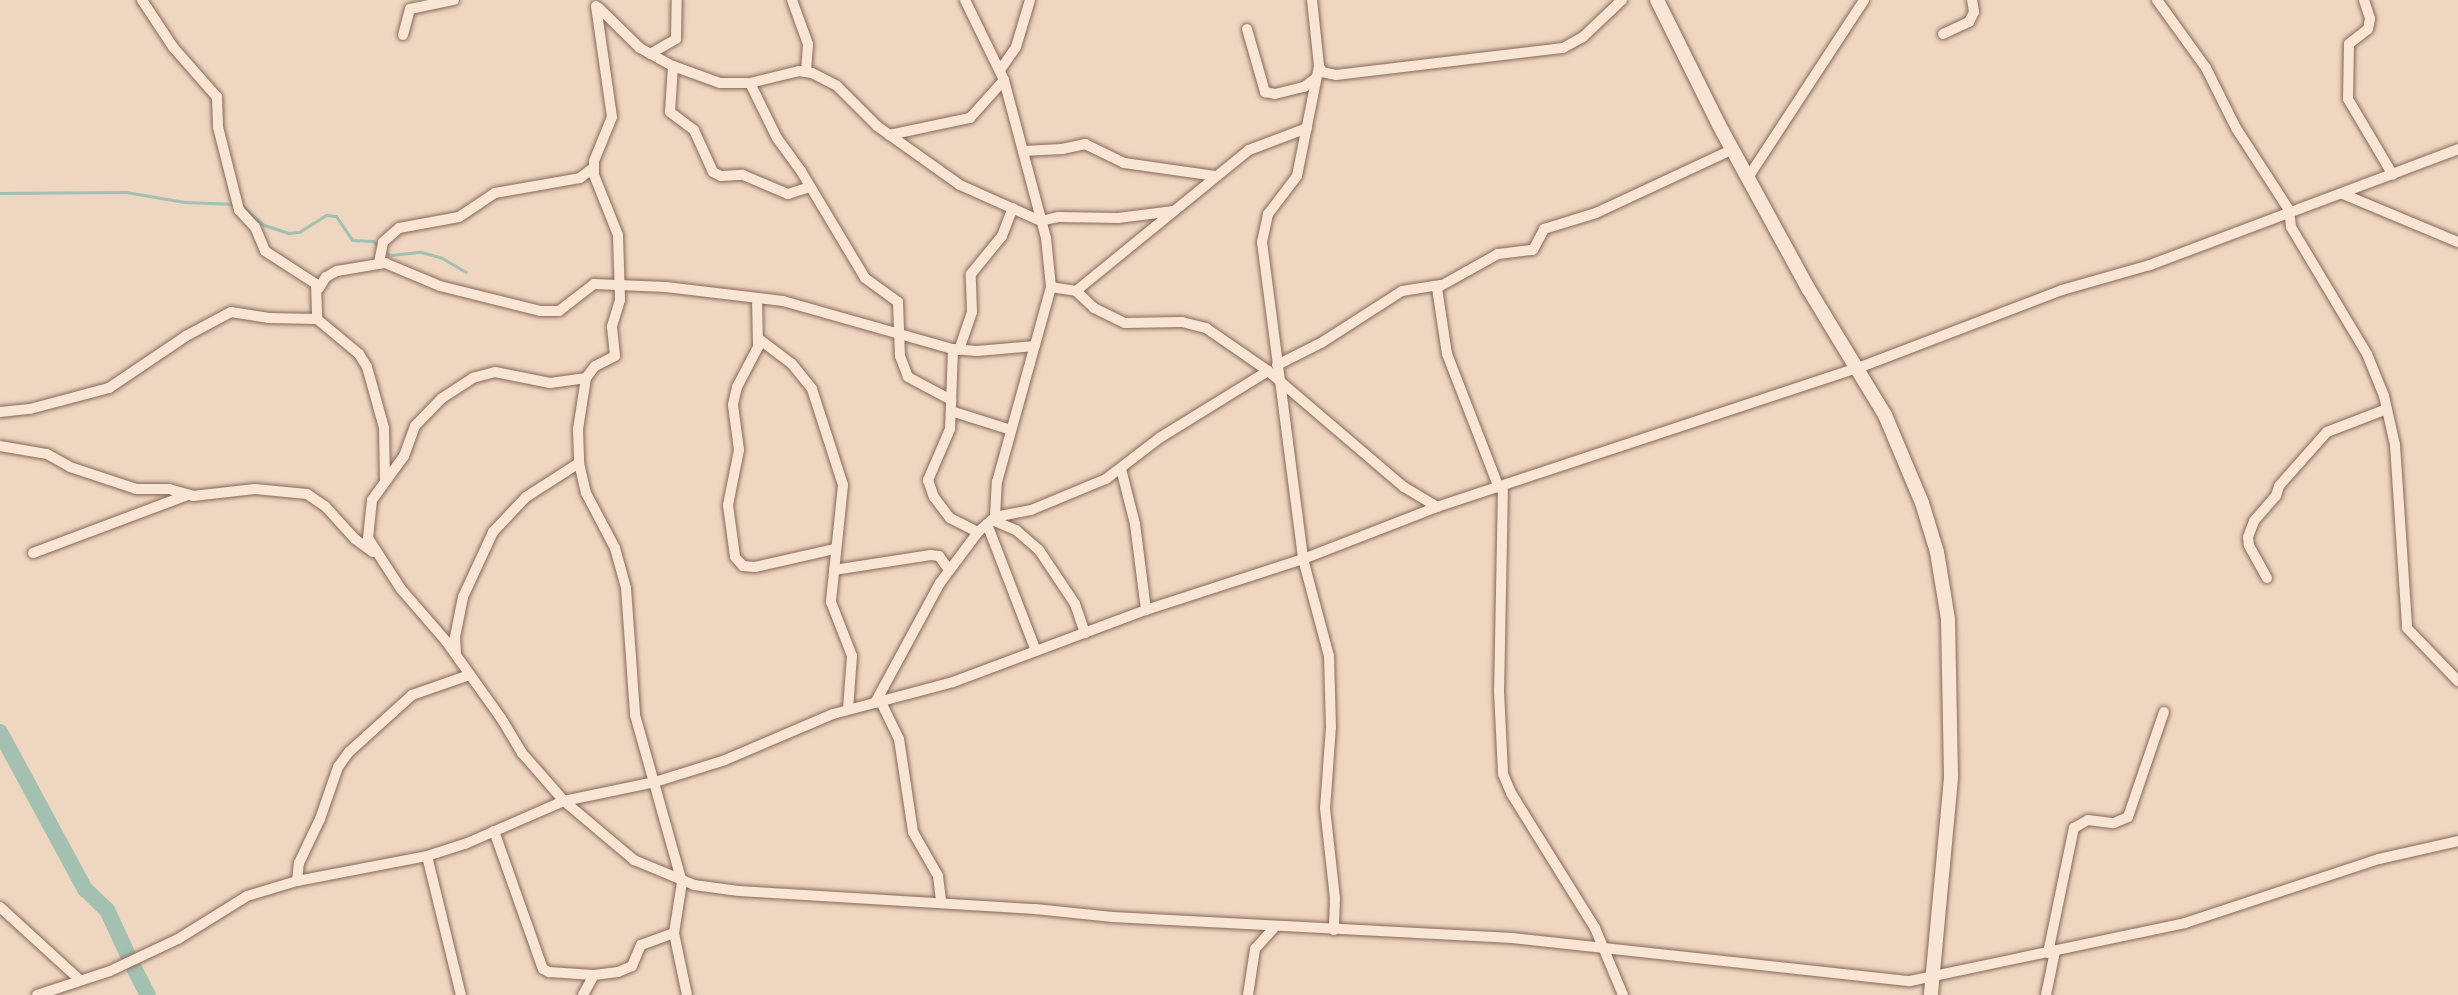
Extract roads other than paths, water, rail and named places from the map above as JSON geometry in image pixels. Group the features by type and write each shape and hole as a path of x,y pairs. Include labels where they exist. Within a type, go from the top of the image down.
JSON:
{"street":[{"path":"142,0 173,47 217,97 218,127 239,210 255,227 265,251 319,288"},
{"path":"403,35 410,9 454,0"},
{"path":"650,54 676,39 677,0"},
{"path":"792,0 808,44 806,71"},
{"path":"965,0 1002,75 1051,266 1051,287 997,482 991,520 1036,651"},
{"path":"889,135 970,118 1002,75 1016,47 1030,0"},
{"path":"1272,368 1263,231 1271,207 1297,176 1318,71 1312,0"},
{"path":"1318,71 1336,75 1563,48 1583,37 1622,0"},
{"path":"1657,0 1808,288 1885,415 1922,503 1937,552 1948,619 1951,778 1931,995"},
{"path":"1749,176 1864,0"},
{"path":"1943,34 1969,22 1974,12 1972,0"},
{"path":"2157,0 2206,68 2236,128 2289,210 2291,227 2367,354 2387,409 2395,445 2407,628 2458,681"},
{"path":"2364,0 2370,19 2368,29 2349,44 2348,99 2393,175"},
{"path":"595,3 631,42 673,66 720,83 750,83 806,71 837,86 889,135 960,185 1041,221 1059,217 1118,218 1174,211"},
{"path":"595,3 612,117 594,167 597,188 618,235 620,300 612,327 615,356 595,366 586,378 578,429 579,463 586,493 622,571 630,609 633,704 682,882 674,933 687,995"},
{"path":"1247,29 1265,92 1275,94 1304,87 1318,71"},
{"path":"673,66 670,112 694,130 713,172 721,176 743,175 788,194 810,187"},
{"path":"750,83 777,138 870,285 898,302 902,368 908,377 951,405 1011,430"},
{"path":"1076,291 1215,176 1259,144 1307,128"},
{"path":"1023,151 1085,144 1124,163 1215,176"},
{"path":"878,702 949,570 991,520 1038,508 1106,479 1161,437 1402,291 1441,285 1498,254 1533,250 1544,229 1596,213 1733,149"},
{"path":"37,995 110,971 178,939 247,896 297,881 427,856 564,801 655,782 725,760 848,709 953,682 1146,610 1303,559 1437,507 1858,368 2062,290 2150,265 2289,210 2343,194 2458,149"},
{"path":"379,263 383,242 399,228 459,217 495,193 580,178 594,167"},
{"path":"2343,194 2458,242"},
{"path":"978,532 950,518 930,488 929,472 941,456 951,405 956,350 972,312 971,274 1002,236 1013,208"},
{"path":"317,319 319,288 326,277 337,271 379,263 390,264 440,286 549,312 569,306 594,284 619,284 804,306 956,350 1035,346"},
{"path":"1441,285 1436,296 1447,354 1501,487 1499,691 1503,774 1511,793 1590,918 1623,995"},
{"path":"1051,287 1076,291 1094,308 1125,323 1182,322 1206,328 1272,368 1280,381 1404,487 1437,507"},
{"path":"757,298 759,339 756,356 734,395 739,450 728,505 735,557 743,566 755,567 835,549"},
{"path":"0,412 30,409 109,388 143,368 186,336 231,312 268,318 317,319 359,354 374,383 386,442 385,482"},
{"path":"759,339 792,364 817,400 843,485 835,549 833,610 853,666 848,709"},
{"path":"374,553 368,538 367,521 372,500 404,456 420,419 442,398 473,378 502,372 550,383 586,378"},
{"path":"1280,381 1303,559 1327,645 1332,689 1325,808 1335,898 1334,930"},
{"path":"2267,578 2249,545 2248,537 2254,521 2276,496 2279,486 2327,432 2387,409"},
{"path":"0,446 47,454 70,467 125,486 169,489 187,495"},
{"path":"457,655 455,637 463,597 493,532 526,497 579,463"},
{"path":"1121,469 1135,524 1146,610"},
{"path":"33,553 187,495 255,489 307,494 325,506 355,539 374,553 457,655 522,753 564,801 634,860 682,882 739,891 1603,946 1803,972 1910,981 2185,923 2379,859 2458,841"},
{"path":"991,520 1016,530 1039,550 1075,604 1085,633"},
{"path":"834,570 931,555 939,556 949,570"},
{"path":"297,881 299,863 320,819 338,767 349,752 412,695 469,675"},
{"path":"878,702 899,739 913,832 938,876 941,902"},
{"path":"2046,995 2074,828 2088,820 2114,823 2128,817 2164,712"},
{"path":"494,831 543,969 594,975 618,972 632,966 641,945 674,933"},
{"path":"427,856 461,995"},
{"path":"0,907 80,980"},
{"path":"1245,925 1253,933 1255,949 1248,995"},
{"path":"1255,949 1276,926"},
{"path":"583,995 594,975"}],"waterway":[{"path":"0,193 126,192 184,202 236,204"},
{"path":"243,207 264,225 288,233 299,232 326,215 336,216 352,240 373,241 378,246"},
{"path":"383,252 391,255 421,252 440,257 466,272"},
{"path":"0,732 85,889 107,910 128,955"},
{"path":"135,970 148,995"}]}
